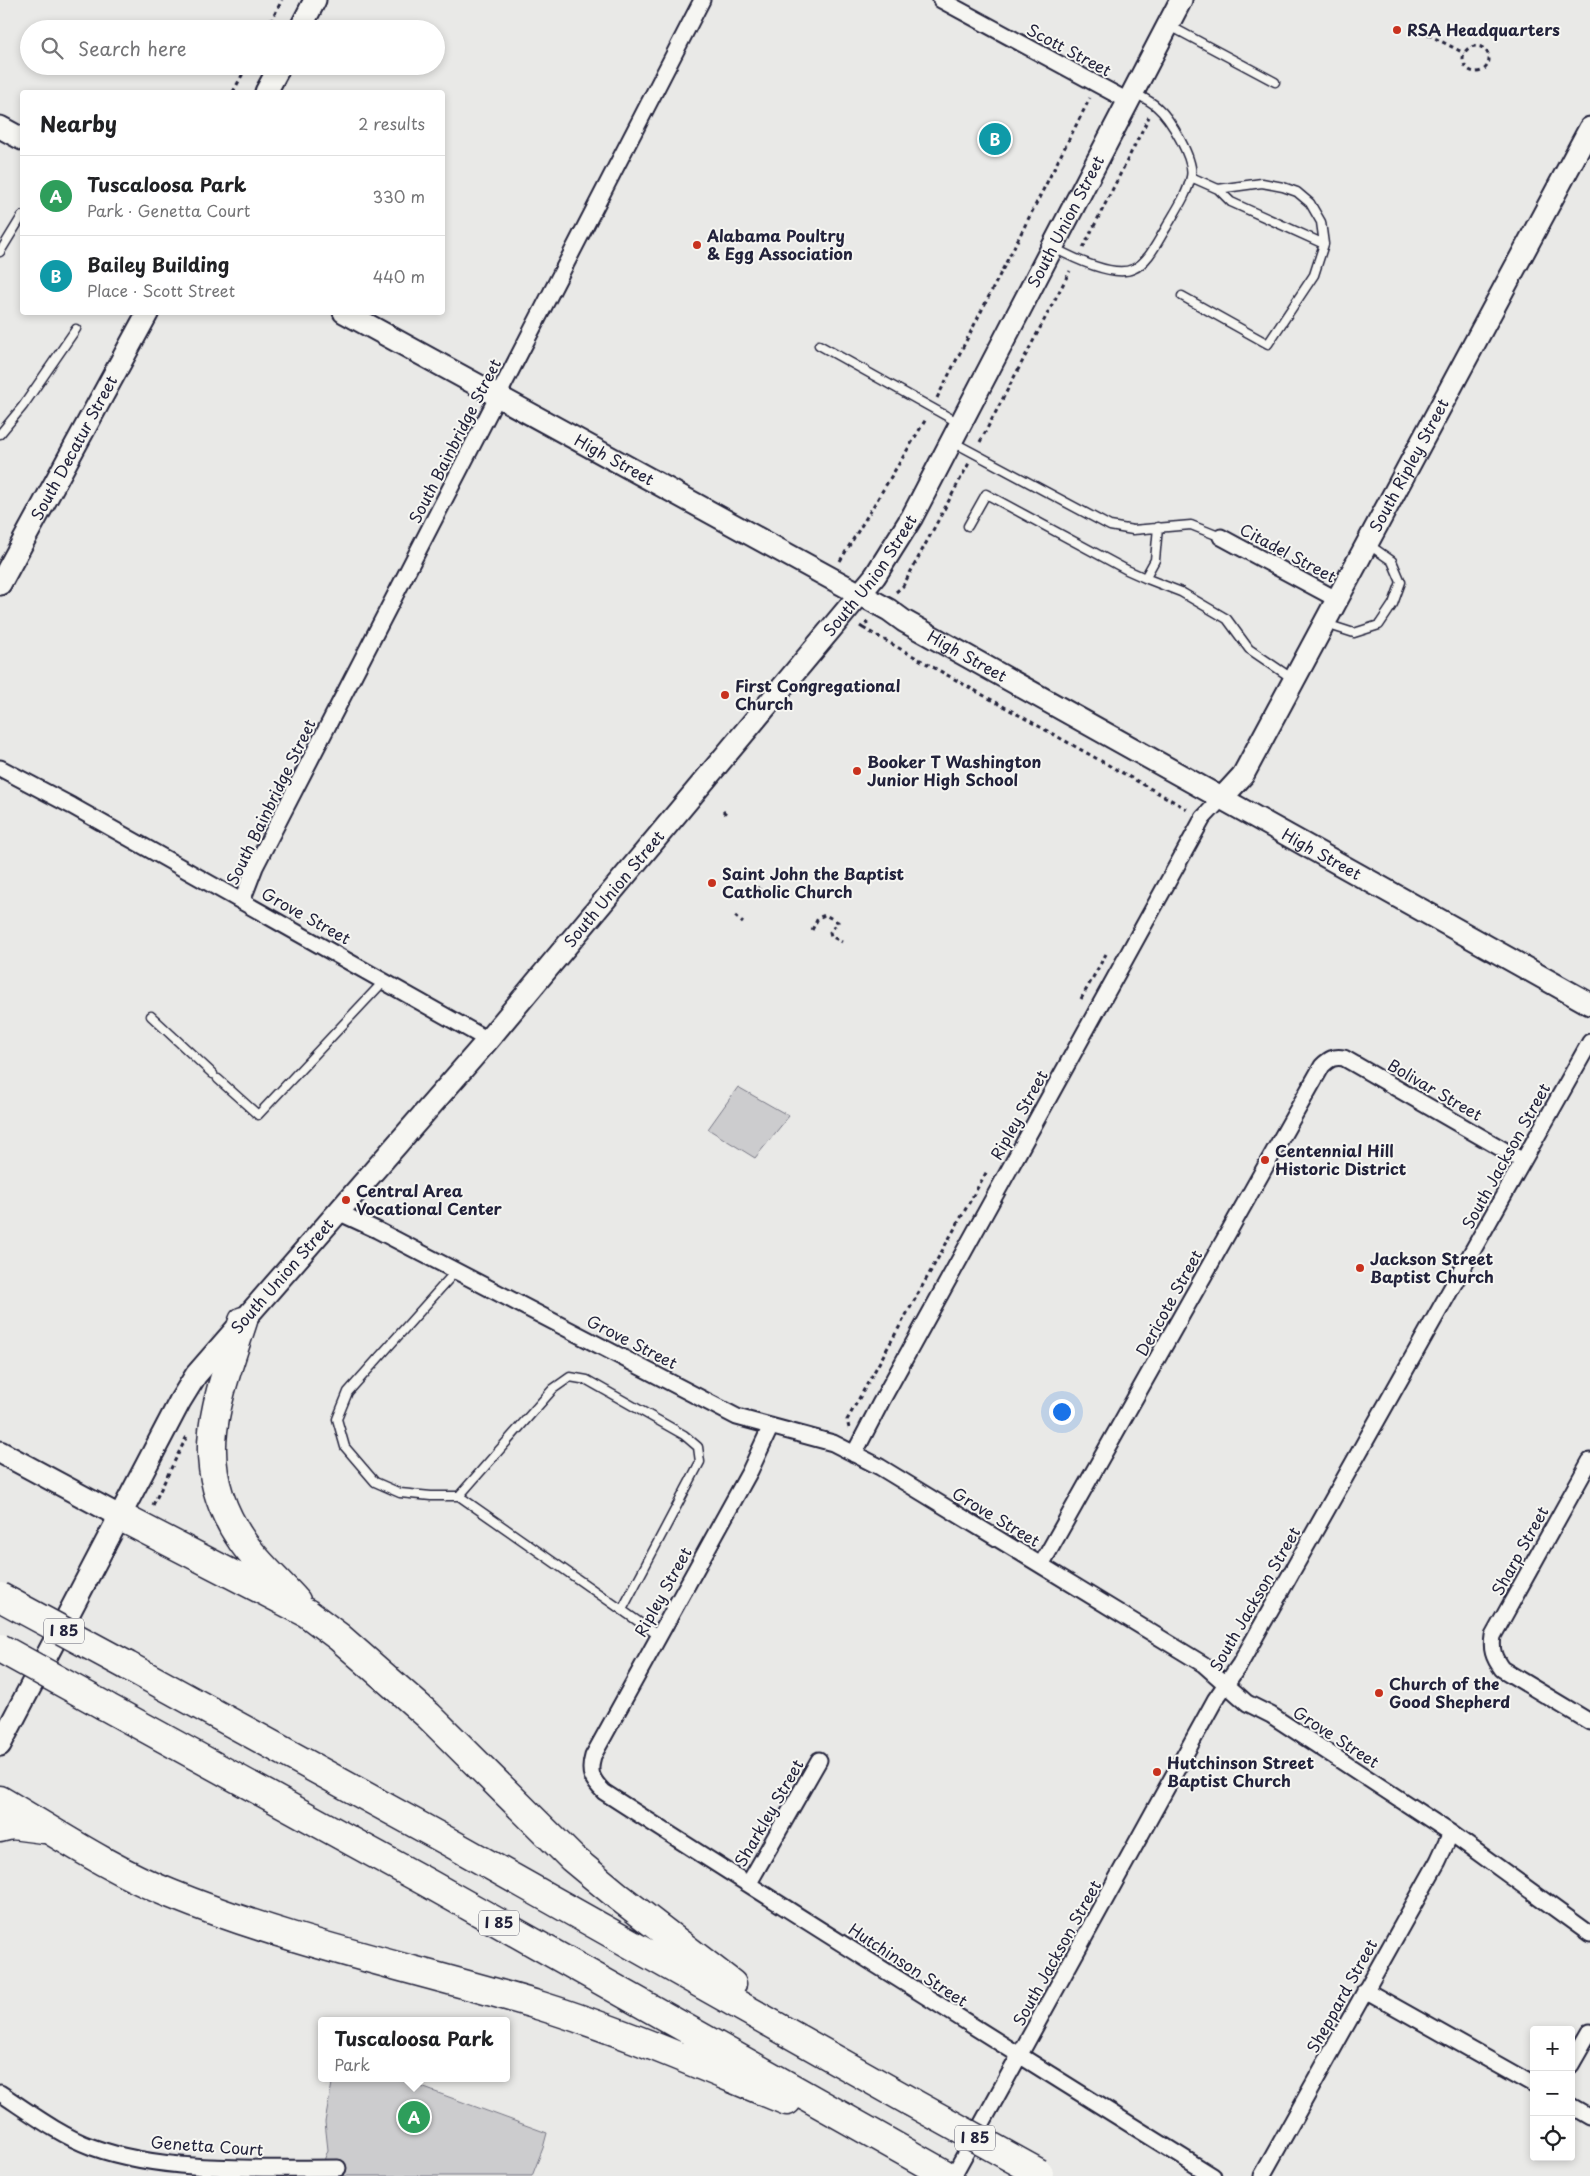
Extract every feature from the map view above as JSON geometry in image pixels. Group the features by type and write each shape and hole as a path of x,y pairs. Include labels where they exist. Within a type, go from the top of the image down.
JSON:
{"highway":[{"path":"243,1321 216,1403 211,1456 216,1486 226,1512 242,1542 307,1613 368,1660 416,1704 572,1858 686,1949 817,2049"},
{"path":"121,1517 307,1613"},
{"name":"I 85","path":"0,1597 449,1842 1041,2175"},
{"name":"I 85","path":"0,1648 893,2143 948,2176"},
{"path":"0,1800 126,1872 169,1893 268,1929 542,2006 611,2030 893,2143"},
{"path":"0,1828 12,1825 52,1831"}],"main road":[{"path":"305,20 315,0"},
{"name":"South Union Street","path":"0,1745 121,1517 180,1401 196,1375 488,1040 874,576 912,517 1181,0"},
{"path":"267,90 275,75"},
{"path":"0,127 20,138"},
{"name":"South Ripley Street","path":"1221,799 1243,775 1585,146 1590,128"},
{"name":"South Decatur Street","path":"0,584 146,315"},
{"name":"High Street","path":"350,315 858,594 1590,1004"},
{"path":"0,1452 121,1517"}],"street":[{"name":"South Bainbridge Street","path":"242,901 256,867 702,0"},
{"name":"Scott Street","path":"941,0 1130,97"},
{"name":"Citadel Street","path":"1221,537 1338,600"},
{"name":"Grove Street","path":"0,768 384,980 488,1040"},
{"name":"Ripley Street","path":"854,1454 880,1402 1203,818 1221,799"},
{"name":"South Jackson Street","path":"953,2176 1019,2055 1040,2022 1215,1700 1240,1664 1590,1042"},
{"name":"Bolivar Street","path":"1329,1059 1344,1058 1523,1161"},
{"name":"Dericote Street","path":"1041,1565 1322,1066 1329,1059"},
{"name":"Grove Street","path":"338,1212 737,1417 833,1443 854,1454 1203,1664 1247,1703 1271,1715 1451,1833 1590,1934"},
{"name":"Ripley Street","path":"591,1776 592,1756 750,1471 771,1426"},
{"name":"Sharp Street","path":"1590,1461 1493,1636 1491,1649 1495,1660 1502,1668 1525,1684 1590,1722"},
{"name":"Sharkley Street","path":"749,1883 819,1760"},
{"name":"Hutchinson Street","path":"591,1776 593,1782 604,1792 1213,2176"},
{"name":"Sheppard Street","path":"1262,2176 1438,1862 1451,1833"},
{"path":"1365,1990 1530,2083"},
{"path":"1575,2058 1590,2032"},
{"name":"Genetta Court","path":"0,2093 57,2129 91,2146 133,2158 176,2164 338,2168"},
{"path":"1575,2108 1590,2116"}],"lane":[{"path":"1168,25 1275,82"},
{"path":"1052,248 1088,264 1122,272 1134,269 1156,245 1185,194 1191,177 1192,167 1188,155 1157,107 1130,97"},
{"path":"1191,177 1218,189 1231,202 1324,244"},
{"path":"1182,296 1268,344 1314,275 1324,244 1321,222 1310,203 1297,192 1283,186 1262,183 1218,189"},
{"path":"0,252 20,219"},
{"path":"0,434 23,406 76,329"},
{"path":"819,345 956,433 1110,526 1133,530 1191,525 1221,537"},
{"path":"968,526 986,494 1127,570 1181,592 1227,619 1249,649 1294,680"},
{"path":"1145,578 1155,560 1158,528"},
{"path":"1324,624 1354,633 1379,625 1393,604 1401,582 1392,561 1368,544"},
{"path":"151,1016 258,1115 384,980"},
{"path":"456,1271 348,1392 338,1419 345,1447 375,1482 400,1492 430,1496 459,1496 659,1636"},
{"path":"459,1496 553,1389 570,1377 587,1380 684,1435 698,1447 700,1462 622,1610"}],"path":[{"path":"272,20 282,0"},
{"path":"1421,30 1464,53"},
{"path":"1473,46 1482,47 1489,57 1488,65 1482,71 1470,71 1464,64 1464,53 1473,46"},
{"path":"234,90 242,75"},
{"path":"863,628 1187,809"},
{"path":"723,811 727,815"},
{"path":"757,887 762,892"},
{"path":"812,930 818,918 825,914 838,922 830,932 831,936 842,942"},
{"path":"735,916 743,923"},
{"path":"153,1505 191,1430"}],"shaded area":[{"path":"738,1087 789,1116 755,1158 708,1129"},
{"path":"332,2082 408,2082 547,2133 532,2176 318,2176 328,2150 325,2122"}],"place":[{"name":"RSA Headquarters","path":"1397,30"},
{"name":"Bailey Building","path":"995,139"},
{"name":"Alabama Poultry & Egg Association","path":"697,245"},
{"name":"First Congregational Church","path":"725,695"},
{"name":"Booker T Washington Junior High School","path":"857,771"},
{"name":"Saint John the Baptist Catholic Church","path":"712,883"},
{"name":"Centennial Hill Historic District","path":"1265,1160"},
{"name":"Central Area Vocational Center","path":"346,1200"},
{"name":"Jackson Street Baptist Church","path":"1360,1268"},
{"name":"Church of the Good Shepherd","path":"1379,1693"},
{"name":"Hutchinson Street Baptist Church","path":"1157,1772"},
{"name":"Tuscaloosa Park","path":"414,2117"}]}
